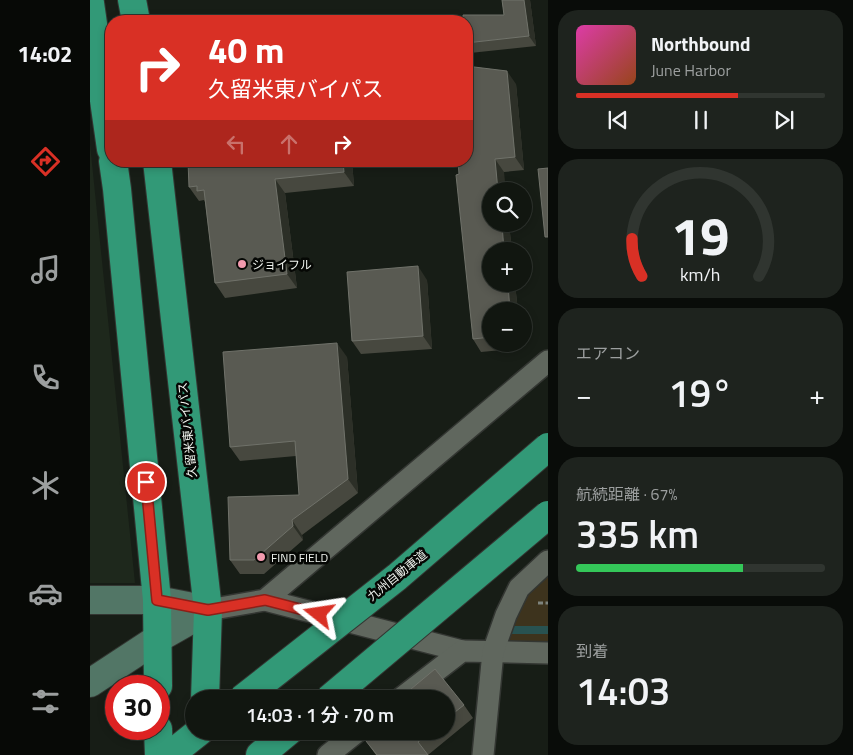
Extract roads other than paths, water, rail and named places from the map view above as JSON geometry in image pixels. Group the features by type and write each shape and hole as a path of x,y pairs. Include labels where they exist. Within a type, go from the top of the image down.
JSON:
{"highway":[{"path":"132,0 135,15"},
{"path":"90,3 105,108"},
{"path":"114,167 157,600 158,675"},
{"name":"久留米東バイパス","path":"158,167 208,610 205,690"},
{"name":"九州自動車道","path":"253,690 397,577 548,447"},
{"path":"339,690 548,515"},
{"path":"158,740 158,755"},
{"path":"170,755 189,740"},
{"path":"204,740 204,755"},
{"path":"260,755 278,740"}],"street":[{"path":"265,600 548,361"},
{"path":"483,755 493,652 506,615 519,588 548,561"},
{"path":"90,600 157,600 208,610"},
{"path":"90,683 157,639 208,610 265,600 462,651 548,653"},
{"path":"412,690 462,651"},
{"path":"328,755 347,740"}],"waterway":[{"path":"503,630 548,630"}],"place":[{"name":"ジョイフル","path":"242,264"},
{"name":"FIND FIELD","path":"261,557"}]}
